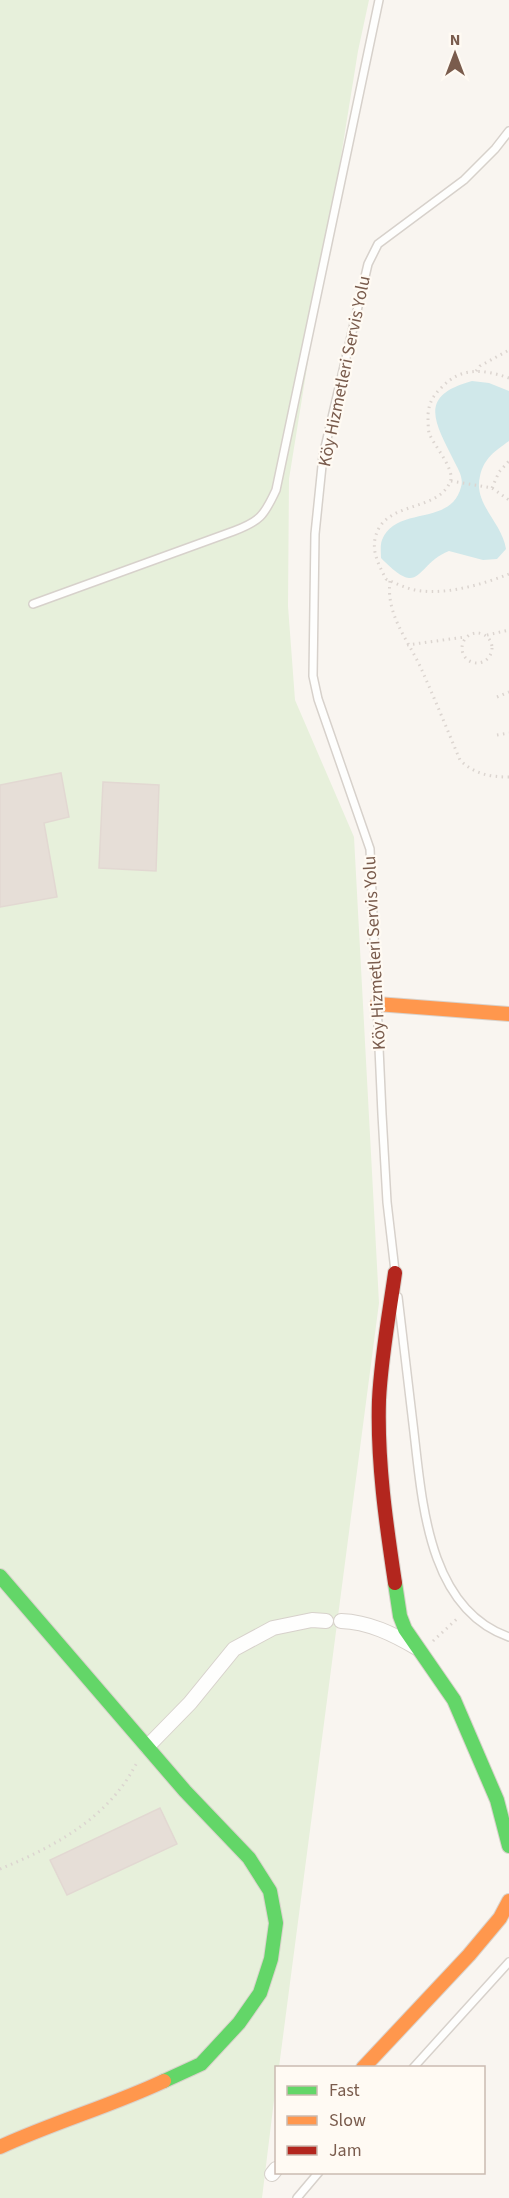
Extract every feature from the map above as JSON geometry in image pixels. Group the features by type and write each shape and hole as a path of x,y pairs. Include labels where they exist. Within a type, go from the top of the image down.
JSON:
{"street":[{"path":"377,1005 509,1014"},
{"path":"395,1273 383,1352 379,1418 384,1498 400,1616 405,1629 454,1700 497,1800 509,1846"},
{"path":"0,1576 185,1791 249,1858 270,1891 276,1923 271,1959 260,1993 239,2023 201,2064 136,2094 28,2134 0,2147"},
{"path":"147,1747 190,1703 234,1649 273,1628 312,1620 326,1621"},
{"path":"341,1621 355,1622 389,1632 419,1649"},
{"path":"364,2066 469,1955 500,1918 509,1901"}],"lane":[{"path":"33,604 254,523 267,510 276,490 379,0"},
{"name":"Köy Hizmetleri Servis Yolu","path":"509,131 495,149 464,180 378,244 368,264 323,456 315,534 313,676 318,699 370,849 386,1191 424,1515 441,1569 466,1609 489,1627 509,1636"},
{"path":"413,2066 509,1962"},
{"path":"297,2198 317,2174"}],"path":[{"path":"475,372 480,366 509,350"},
{"path":"509,378 468,372 452,377 431,398 428,431 451,472 451,481 431,500 398,511 384,520 376,533 373,550 386,579 422,591 472,585 509,574"},
{"path":"492,488 499,472 509,461"},
{"path":"451,481 492,488 509,500"},
{"path":"390,580 388,595 395,621 419,664 460,760 471,770 509,777"},
{"path":"407,645 509,630"},
{"path":"466,637 462,652 469,661 479,664 489,659 493,649 487,635"},
{"path":"497,697 509,692"},
{"path":"497,735 509,733"},
{"path":"419,1649 437,1638 466,1609"},
{"path":"0,1869 40,1852 88,1822 120,1790 147,1747"}],"green space":[{"path":"0,0 369,0 358,51 289,479 288,606 295,700 354,837 379,1303 279,2066 275,2066 275,2092 262,2198 0,2198"}],"water":[{"path":"472,381 489,383 509,391 509,441 487,460 480,476 479,486 484,504 499,530 506,549 497,559 483,560 449,551 429,564 417,576 404,577 381,558 382,540 389,529 399,523 435,512 446,507 455,499 462,484 461,477 441,434 435,412 437,403 443,394"}],"building":[{"path":"61,773 69,817 44,823 57,897 0,907 0,785"},
{"path":"103,782 159,785 156,871 99,868"},
{"path":"160,1808 177,1844 67,1895 50,1860"}],"traffic: fast":[{"path":"0,1576 185,1791 249,1858 270,1891 276,1923 271,1959 260,1993 239,2023 201,2064 164,2081"},
{"path":"395,1583 400,1616 405,1629 454,1700 497,1800 509,1846"}],"traffic: slow":[{"path":"377,1004 509,1014"},
{"path":"365,2066 469,1955 500,1918 509,1901"},
{"path":"0,2147 164,2081"}],"traffic: jam":[{"path":"395,1273 379,1400 379,1446 395,1583"}]}
